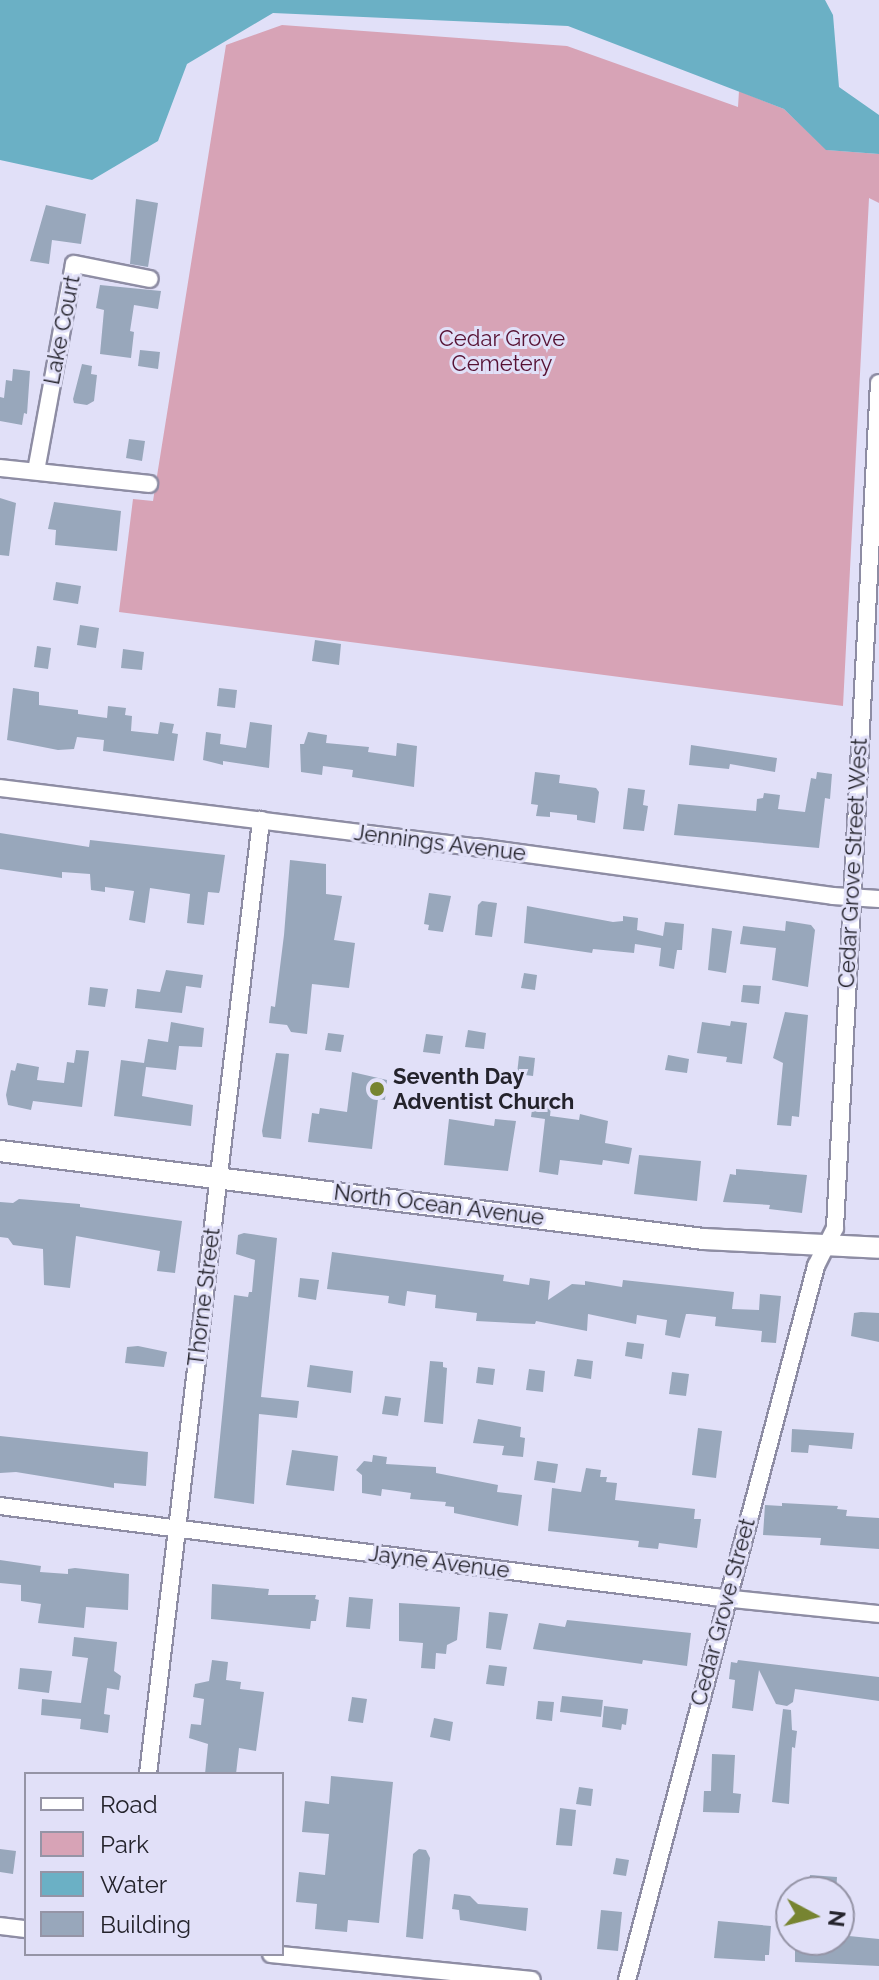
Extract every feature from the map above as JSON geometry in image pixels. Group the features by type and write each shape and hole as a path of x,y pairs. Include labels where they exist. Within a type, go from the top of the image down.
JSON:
{"street":[{"name":"Lake Court","path":"36,471 74,264 150,279"},
{"name":"Cedar Grove Street West","path":"827,1246 835,1228 879,383"},
{"path":"0,468 149,484"},
{"name":"Jennings Avenue","path":"0,788 879,899"},
{"name":"Thorne Street","path":"148,1772 261,820"},
{"name":"North Ocean Avenue","path":"0,1151 704,1239 879,1248"},
{"name":"Cedar Grove Street","path":"627,1980 725,1599 816,1266 827,1246"},
{"name":"Jayne Avenue","path":"0,1506 725,1599 879,1614"},
{"path":"0,1926 24,1929"},
{"path":"284,1956 436,1975 532,1980"}],"green space":[{"name":"Cedar Grove Cemetery","path":"282,25 567,46 738,107 739,91 784,109 827,150 879,154 879,203 869,198 843,706 119,612 133,499 153,501 226,45"}],"water":[{"path":"0,0 825,0 833,15 839,87 879,115 879,154 826,150 784,109 568,26 273,13 187,64 158,141 92,180 0,160"}],"building":[{"path":"136,199 158,203 148,267 130,264"},
{"path":"46,205 86,214 81,244 52,240 49,264 30,261"},
{"path":"100,285 161,291 158,309 134,305 130,331 134,332 131,358 100,354 104,310 96,308"},
{"path":"140,350 160,352 158,369 138,366"},
{"path":"82,364 92,366 91,374 97,375 94,401 87,405 74,403 73,399"},
{"path":"13,369 30,371 27,414 24,413 22,425 0,421 0,397 4,398 6,380 12,381"},
{"path":"129,439 145,441 142,461 126,458"},
{"path":"0,498 16,503 9,556 0,555"},
{"path":"54,502 121,511 117,551 55,545 56,530 48,529"},
{"path":"56,582 81,586 78,604 53,600"},
{"path":"80,625 99,628 96,648 77,645"},
{"path":"315,640 341,644 339,665 312,661"},
{"path":"37,646 51,648 48,669 34,667"},
{"path":"123,649 144,652 142,670 121,668"},
{"path":"13,688 39,692 39,705 78,710 78,714 107,718 108,706 126,708 125,715 132,716 131,731 158,734 160,722 174,724 172,733 178,734 174,761 103,751 104,740 77,737 74,749 58,750 7,740"},
{"path":"219,688 237,690 235,708 217,706"},
{"path":"250,722 272,725 269,768 223,761 223,765 203,760 206,732 221,734 220,744 246,748"},
{"path":"308,732 327,735 326,743 369,747 368,752 396,756 397,743 417,746 414,787 352,777 353,770 323,766 322,775 301,772 300,744 304,744"},
{"path":"691,745 777,758 775,772 730,764 729,769 689,765"},
{"path":"535,772 560,775 559,783 596,788 599,792 595,823 577,820 577,815 550,812 550,817 536,816 538,805 531,804"},
{"path":"817,772 832,774 830,799 825,798 819,848 674,835 678,804 756,811 757,799 763,798 764,793 780,795 778,809 805,812 811,778 816,779"},
{"path":"628,788 645,790 643,805 648,806 644,831 623,829"},
{"path":"0,833 89,847 90,840 225,855 220,890 219,893 208,892 204,925 187,923 190,894 150,888 145,923 129,920 134,891 105,887 105,892 91,890 90,874 62,872 62,878 0,869"},
{"path":"290,860 326,864 326,894 342,896 334,940 355,943 349,988 312,984 307,1034 291,1032 287,1025 269,1023 271,1006 275,1007"},
{"path":"429,893 451,896 443,932 428,930 429,925 424,924"},
{"path":"482,901 497,903 492,937 475,935 478,905"},
{"path":"527,906 613,922 623,921 623,916 638,918 637,930 663,936 665,922 684,924 682,950 677,950 674,969 659,966 661,948 635,944 634,953 593,949 592,953 524,943"},
{"path":"786,921 811,925 815,930 808,987 772,980 776,948 740,944 743,926 785,931"},
{"path":"712,928 732,931 726,973 708,970"},
{"path":"166,970 203,975 201,988 186,986 182,1013 135,1008 137,989 160,992"},
{"path":"524,973 537,975 535,990 521,988"},
{"path":"743,985 761,986 759,1004 741,1002"},
{"path":"90,987 108,989 105,1007 88,1005"},
{"path":"785,1012 808,1015 799,1117 792,1116 791,1126 777,1125 783,1063 773,1058"},
{"path":"731,1021 747,1023 742,1064 726,1062 727,1057 697,1053 702,1022 730,1026"},
{"path":"171,1022 204,1028 202,1047 179,1046 176,1070 146,1067 142,1096 193,1105 191,1126 114,1116 121,1060 144,1063 148,1039 168,1042"},
{"path":"468,1030 486,1033 484,1049 465,1047"},
{"path":"328,1033 344,1035 341,1052 325,1050"},
{"path":"426,1034 443,1036 440,1054 423,1052"},
{"path":"76,1050 89,1051 82,1107 33,1101 31,1110 8,1105 6,1095 11,1070 15,1071 17,1063 39,1067 37,1080 64,1083 67,1062 74,1063"},
{"path":"276,1053 289,1054 281,1139 263,1137 262,1131"},
{"path":"668,1055 689,1059 687,1073 665,1070"},
{"path":"519,1056 535,1058 533,1076 517,1074"},
{"path":"352,1072 387,1080 385,1100 378,1099 372,1149 308,1142 312,1113 319,1114 320,1108 347,1112"},
{"path":"534,1095 552,1097 550,1116 579,1120 580,1114 608,1121 605,1143 632,1148 629,1164 603,1160 602,1165 560,1160 558,1175 539,1172 545,1119 531,1117"},
{"path":"449,1119 494,1126 495,1119 516,1121 508,1171 444,1165"},
{"path":"639,1155 701,1161 697,1201 634,1194"},
{"path":"736,1169 807,1175 802,1213 769,1209 770,1205 723,1202 730,1174 736,1175"},
{"path":"19,1199 80,1204 80,1207 182,1221 175,1273 157,1271 160,1251 76,1236 70,1288 44,1285 43,1249 13,1245 8,1238 0,1237 0,1202 13,1203"},
{"path":"244,1233 277,1238 261,1397 299,1401 297,1418 259,1414 254,1504 214,1498 234,1295 248,1297 252,1292 255,1260 236,1254 238,1235"},
{"path":"332,1252 504,1275 503,1281 529,1285 530,1278 550,1281 548,1300 572,1284 585,1285 585,1281 622,1287 623,1280 734,1292 732,1309 759,1310 760,1294 781,1296 776,1343 761,1342 762,1331 715,1326 716,1317 690,1314 686,1314 680,1338 665,1335 667,1320 637,1315 636,1324 588,1314 587,1331 536,1321 535,1324 476,1321 477,1313 435,1308 436,1295 407,1291 405,1306 388,1303 389,1296 327,1289"},
{"path":"300,1278 319,1280 316,1300 298,1297"},
{"path":"854,1313 879,1313 879,1342 851,1336"},
{"path":"627,1342 644,1344 642,1359 625,1356"},
{"path":"127,1347 167,1352 164,1367 125,1363"},
{"path":"577,1359 593,1361 591,1379 574,1376"},
{"path":"430,1361 443,1362 443,1367 447,1368 443,1424 424,1422"},
{"path":"310,1365 353,1371 351,1393 307,1387"},
{"path":"478,1367 495,1369 493,1385 476,1383"},
{"path":"529,1369 545,1371 543,1392 526,1390"},
{"path":"672,1372 689,1374 686,1396 669,1394"},
{"path":"385,1396 401,1398 398,1416 382,1414"},
{"path":"478,1419 521,1427 520,1437 525,1438 523,1457 502,1455 504,1446 473,1443"},
{"path":"698,1428 722,1431 716,1478 692,1475"},
{"path":"792,1429 854,1433 852,1449 809,1445 808,1453 791,1452"},
{"path":"0,1436 148,1452 146,1486 114,1483 114,1488 16,1472 0,1473"},
{"path":"292,1450 338,1456 334,1491 286,1485"},
{"path":"373,1455 387,1457 386,1464 436,1467 436,1473 498,1485 497,1492 522,1495 518,1526 454,1513 454,1507 445,1506 446,1502 410,1499 411,1493 382,1489 381,1496 362,1493 362,1475 356,1470 364,1461 372,1462"},
{"path":"537,1461 558,1464 555,1483 534,1480"},
{"path":"586,1468 601,1470 600,1477 607,1477 606,1482 617,1483 615,1500 695,1509 694,1519 701,1519 697,1548 659,1543 658,1549 638,1547 639,1541 548,1531 552,1488 581,1492"},
{"path":"782,1503 838,1506 837,1509 847,1510 846,1516 879,1518 879,1549 820,1545 821,1538 763,1535 765,1505 782,1506"},
{"path":"0,1560 41,1566 40,1572 68,1574 68,1569 75,1568 129,1574 128,1610 86,1607 84,1628 38,1623 41,1604 21,1601 21,1585 0,1583"},
{"path":"212,1584 269,1589 268,1595 316,1595 315,1599 319,1600 316,1621 311,1621 310,1629 211,1619"},
{"path":"349,1597 373,1599 370,1629 346,1627"},
{"path":"399,1603 460,1607 457,1640 447,1645 446,1654 436,1653 435,1669 421,1668 423,1643 399,1641"},
{"path":"489,1612 508,1614 501,1650 486,1648"},
{"path":"567,1620 691,1633 687,1666 643,1660 642,1664 533,1649 539,1623 565,1627"},
{"path":"74,1637 117,1642 114,1671 121,1676 119,1690 107,1688 104,1714 110,1715 108,1733 80,1729 81,1719 41,1715 42,1699 81,1703 88,1658 72,1656"},
{"path":"212,1660 228,1662 226,1680 241,1682 240,1689 264,1692 256,1751 239,1748 236,1772 205,1772 208,1744 189,1738 191,1724 201,1725 204,1699 193,1697 195,1684 209,1681"},
{"path":"738,1660 879,1677 879,1701 795,1689 793,1702 787,1706 776,1704 759,1670 753,1711 732,1708 735,1680 729,1679 731,1662 737,1663"},
{"path":"489,1665 507,1667 504,1686 486,1684"},
{"path":"20,1668 52,1671 49,1693 18,1689"},
{"path":"562,1696 603,1700 601,1717 560,1712"},
{"path":"352,1697 367,1699 363,1723 348,1721"},
{"path":"538,1701 554,1702 552,1721 536,1719"},
{"path":"604,1706 628,1709 626,1725 622,1724 621,1730 602,1727"},
{"path":"783,1709 791,1710 792,1730 797,1731 795,1748 792,1747 789,1804 772,1802"},
{"path":"434,1718 453,1722 450,1741 430,1737"},
{"path":"712,1754 735,1755 733,1793 741,1794 739,1813 703,1812 704,1791 711,1791"},
{"path":"331,1776 393,1782 379,1923 348,1920 347,1932 315,1929 317,1904 296,1902 299,1872 325,1875 329,1834 302,1832 305,1801 329,1804"},
{"path":"579,1787 593,1789 591,1806 576,1804"},
{"path":"560,1808 576,1810 572,1846 556,1845"},
{"path":"0,1849 16,1851 13,1874 0,1872"},
{"path":"419,1849 426,1850 430,1858 423,1939 406,1937 413,1854"},
{"path":"616,1858 629,1860 626,1876 613,1874"},
{"path":"454,1894 470,1896 478,1904 528,1908 526,1931 460,1920 459,1910 452,1909"},
{"path":"601,1910 622,1912 618,1951 597,1949"},
{"path":"718,1921 771,1926 769,1955 765,1955 765,1961 714,1958"},
{"path":"855,1937 879,1939 879,1966 795,1962 795,1956 855,1956"}],"place":[{"name":"Seventh Day Adventist Church","path":"377,1089"}]}
